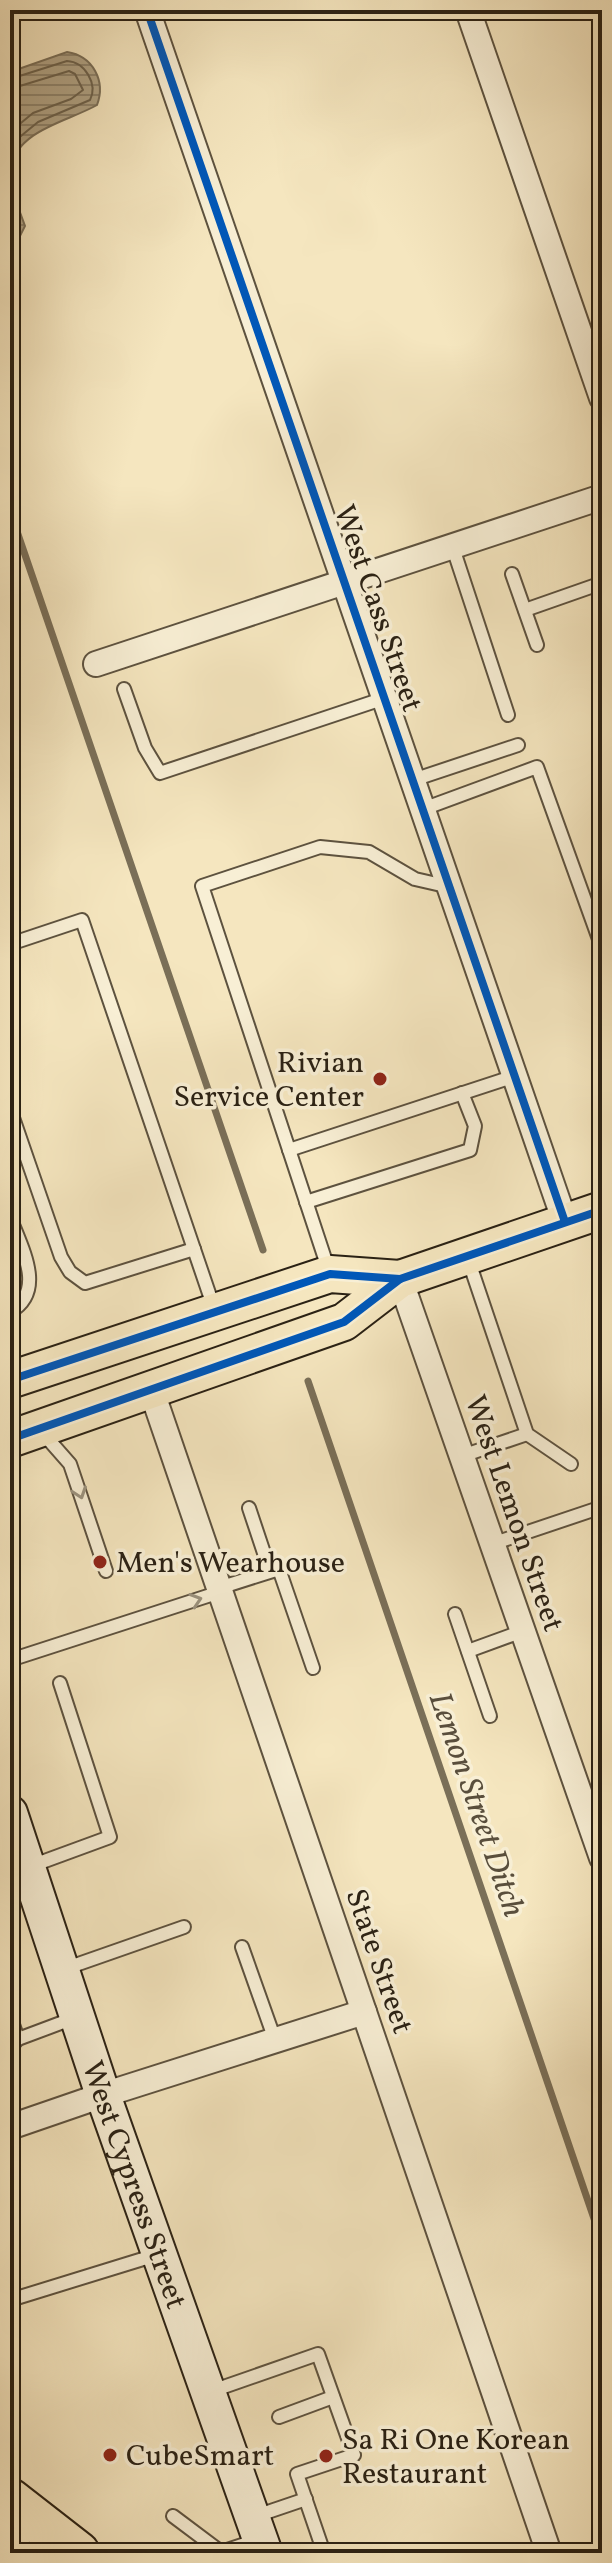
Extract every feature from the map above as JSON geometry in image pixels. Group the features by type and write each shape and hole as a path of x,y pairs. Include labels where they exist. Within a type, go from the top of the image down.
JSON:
{"highway":[{"path":"10,2500 78,2553"}],"main road":[{"path":"25,1434 344,1322 400,1279 602,1210"},
{"path":"10,1380 330,1274 400,1279"}],"street":[{"name":"West Cass Street","path":"147,10 565,1222"},
{"path":"468,10 602,398"},
{"path":"96,664 602,497"},
{"name":"West Lemon Street","path":"400,1279 602,1858"},
{"name":"State Street","path":"151,1389 549,2553"},
{"name":"West Cypress Street","path":"10,1813 103,2095 259,2537"},
{"path":"10,2127 364,2012"}],"lane":[{"path":"452,545 508,715"},
{"path":"512,574 537,645"},
{"path":"525,610 602,583"},
{"path":"124,689 145,748 160,773 385,698"},
{"path":"413,780 518,745"},
{"path":"423,809 537,767 600,942"},
{"path":"330,1274 202,886 320,847 369,852 415,879 450,887"},
{"path":"10,944 82,920 215,1311"},
{"path":"289,1150 515,1076"},
{"path":"306,1202 470,1150 475,1126 462,1093"},
{"path":"10,1109 61,1257 70,1272 85,1283 194,1249"},
{"path":"10,1217 31,1276 25,1299 10,1312"},
{"path":"467,1256 527,1434 571,1464"},
{"path":"25,1434 70,1464 106,1571"},
{"path":"462,1456 527,1434"},
{"path":"492,1544 602,1507"},
{"path":"249,1508 270,1571"},
{"path":"10,1660 279,1569 313,1668"},
{"path":"455,1614 490,1716"},
{"path":"468,1651 523,1631"},
{"path":"28,1867 110,1837 60,1683"},
{"path":"61,1970 184,1927"},
{"path":"242,1947 275,2040"},
{"path":"10,2016 14,2044 77,2017"},
{"path":"10,2300 159,2254"},
{"path":"208,2392 318,2354 354,2455 297,2474 324,2553"},
{"path":"279,2417 333,2397"},
{"path":"173,2516 221,2552 259,2537 306,2499"}],"water":[{"path":"67,52 84,59 95,71 100,87 97,105 34,135 15,155 10,168 10,72"},
{"path":"10,174 25,226 10,248"}],"waterway":[{"path":"10,511 263,1250"},
{"name":"Lemon Street Ditch","path":"308,1381 602,2242"}],"cycle path":[{"path":"147,10 565,1222"},
{"path":"10,1439 344,1322 400,1279 602,1210"},
{"path":"10,1380 330,1274 400,1279"}],"place":[{"name":"Rivian Service Center","path":"380,1079"},
{"name":"Men's Wearhouse","path":"100,1562"},
{"name":"CubeSmart","path":"110,2455"},
{"name":"Sa Ri One Korean Restaurant","path":"326,2456"}]}
